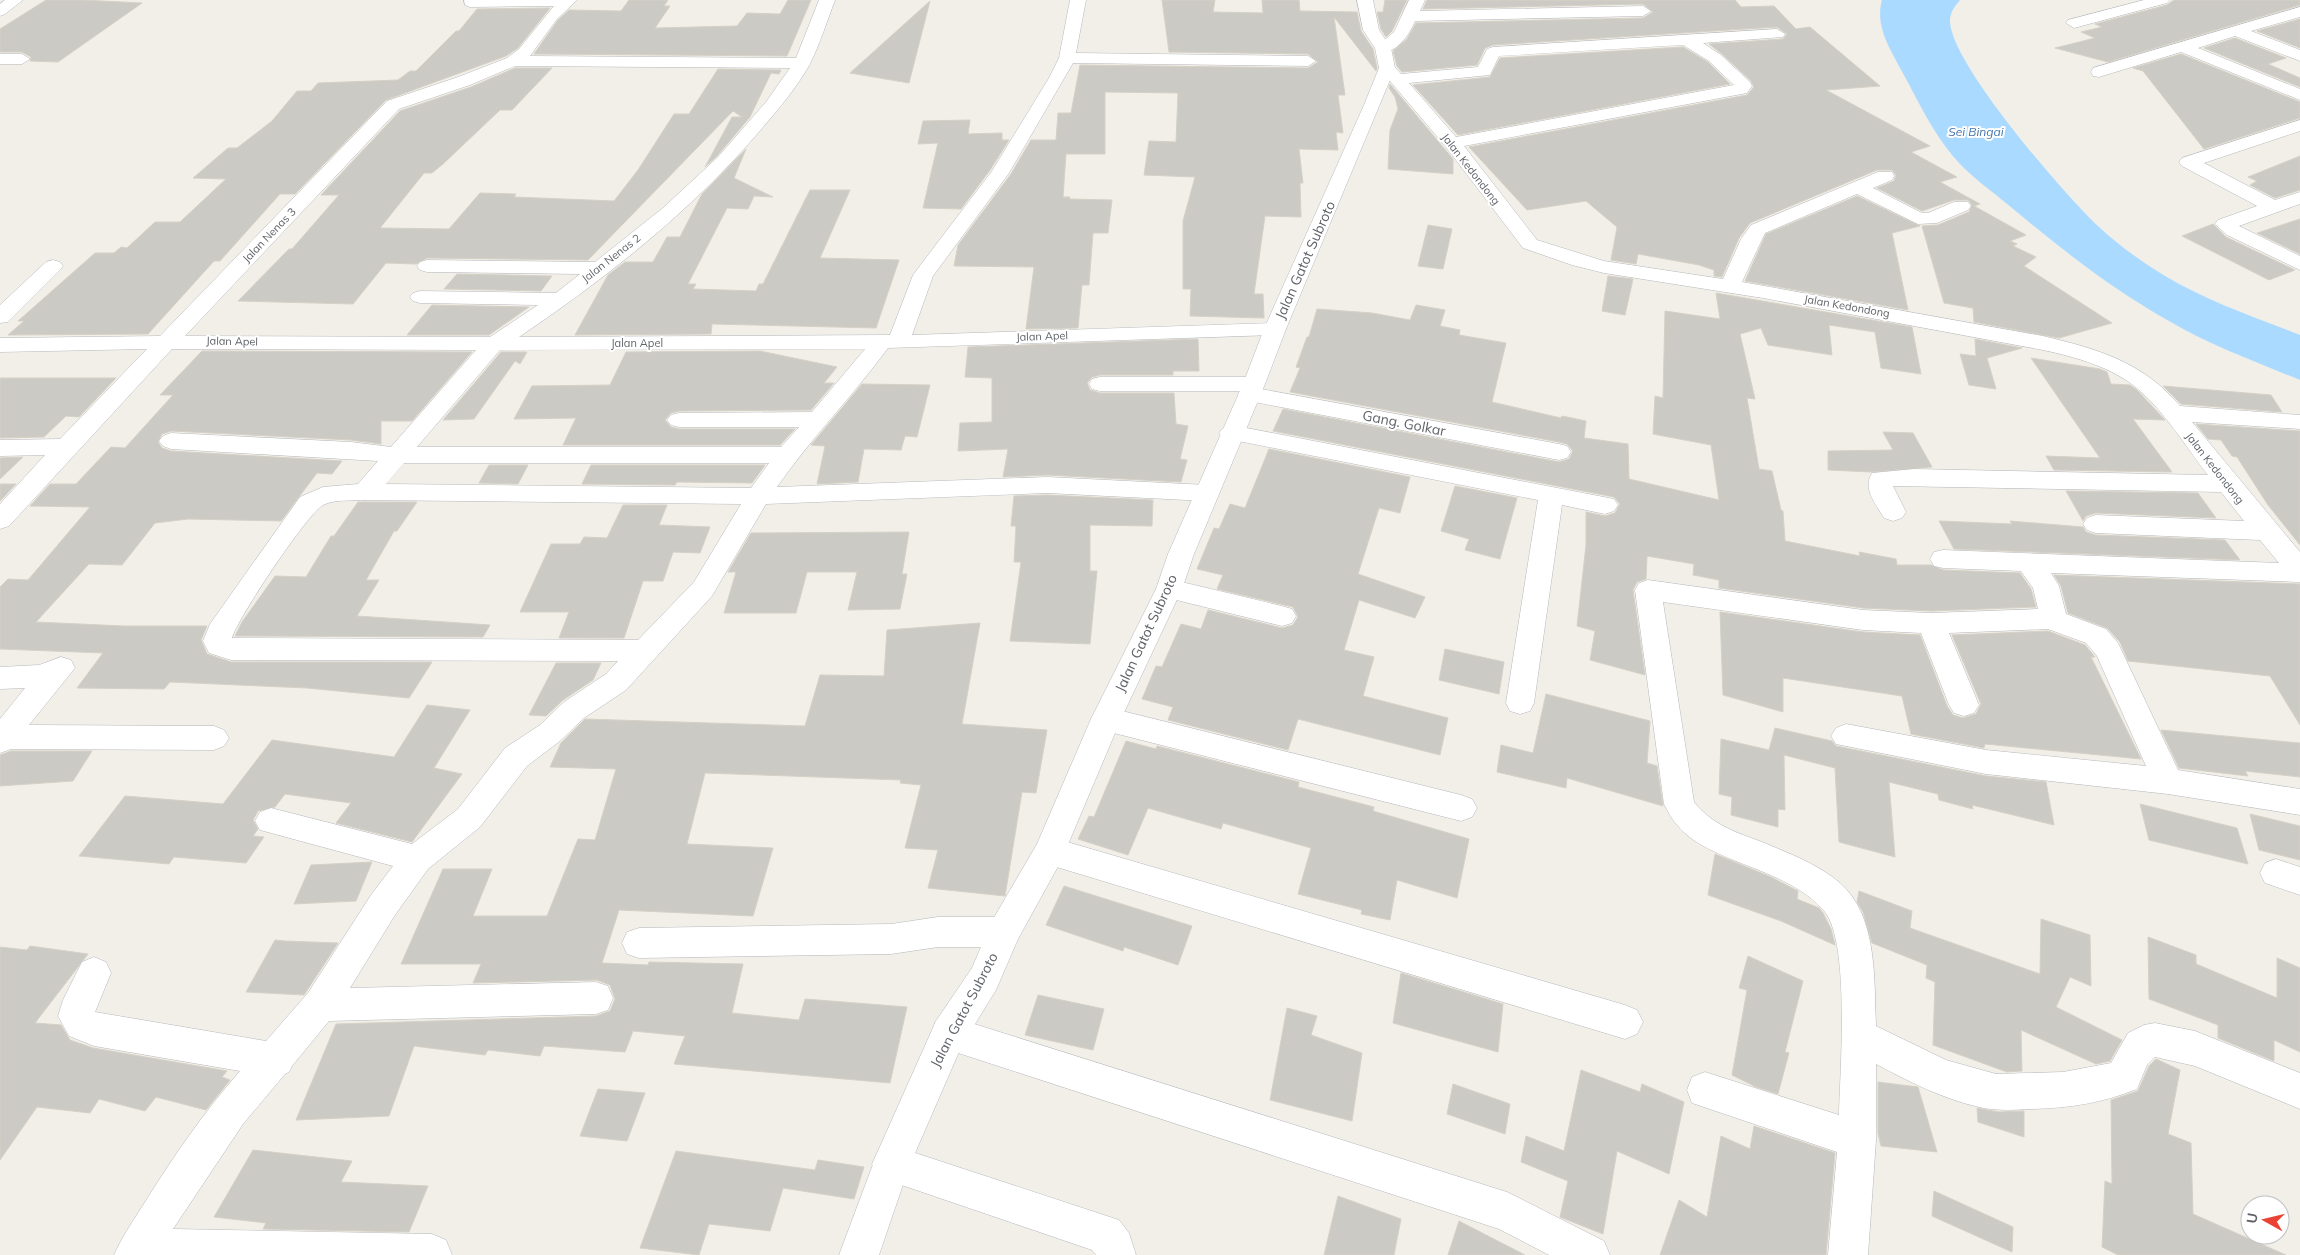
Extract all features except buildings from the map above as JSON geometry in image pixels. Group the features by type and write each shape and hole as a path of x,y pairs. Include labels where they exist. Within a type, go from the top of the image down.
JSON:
{"street":[{"path":"470,2 569,0"},
{"name":"Jalan Nenas 3","path":"0,520 66,447 393,105 464,81 513,61 525,52 552,16 569,0"},
{"name":"Jalan Nenas 2","path":"365,492 492,344 561,299 597,268 670,212 724,161 772,106 802,63 827,0"},
{"path":"136,1252 178,1183 230,1112 276,1060 320,1005 383,905 417,859 469,818 516,757 550,733 574,710 616,682 703,589 758,496 787,455 852,380 890,341 923,275 1000,173 1067,58 1078,0"},
{"path":"1365,0 1371,30 1389,65"},
{"path":"1389,65 1416,0"},
{"path":"2074,23 2162,0"},
{"path":"1410,16 1644,11"},
{"path":"2099,72 2300,12"},
{"path":"2236,31 2300,56"},
{"path":"1389,65 1484,71 1493,52 1777,34"},
{"path":"1452,143 1741,89 1744,86 1715,58 1685,39"},
{"path":"2182,47 2300,95"},
{"path":"1067,58 1308,61"},
{"path":"0,59 22,59"},
{"path":"513,61 802,63"},
{"name":"Jalan Kedondong","path":"1389,65 1530,244 1579,262 1625,272 1730,286 1838,304 2037,343 2106,360 2140,380 2172,413 2264,531 2300,569"},
{"name":"Jalan Gatot Subroto","path":"859,1255 891,1164 950,1033 984,979 1004,932 1050,851 1106,720 1169,589 1181,554 1231,433 1252,389 1275,329 1389,65"},
{"path":"2273,207 2188,162 2300,125"},
{"path":"1730,286 1751,239 1758,229 1885,176"},
{"path":"1859,188 1918,218 1930,219 1961,206"},
{"path":"2300,198 2225,224 2300,264"},
{"path":"0,317 53,266"},
{"path":"428,266 597,268"},
{"path":"420,297 561,299"},
{"name":"Jalan Apel","path":"0,345 169,340 492,344 890,341 1275,329"},
{"name":"Gang. Golkar","path":"1100,384 1252,389 1558,452"},
{"path":"2172,413 2300,422"},
{"path":"679,420 817,419"},
{"path":"1231,433 1605,505"},
{"path":"171,442 350,450 396,455 787,455"},
{"path":"0,448 66,447"},
{"path":"1892,512 1879,485 1881,479 2228,484"},
{"path":"645,652 241,649 219,646 217,641 220,632 236,606 308,502 313,498 328,494 365,492 758,496 1047,485 1207,493"},
{"path":"1520,703 1551,495"},
{"path":"2096,524 2264,531"},
{"path":"1943,558 2300,573"},
{"path":"2028,561 2046,586 2053,613 2049,619"},
{"path":"1169,589 1282,616"},
{"path":"1848,1255 1857,1140 1858,1036 1856,957 1845,918 1838,903 1822,887 1761,856 1713,836 1683,814 1678,804 1648,590 1863,620 1931,624 2049,619 2096,636 2108,650 2168,781"},
{"path":"1931,624 1964,705"},
{"path":"0,678 33,677 59,669 1,739"},
{"path":"1106,720 1461,808"},
{"path":"1846,736 1986,762 2168,781 2300,802"},
{"path":"1,739 214,738"},
{"path":"271,821 417,859"},
{"path":"1050,851 1625,1022"},
{"path":"639,943 891,939 938,932 1004,932"},
{"path":"94,973 80,1000 76,1016 81,1024 94,1029 276,1060"},
{"path":"320,1005 596,998"},
{"path":"950,1033 1507,1212 1590,1255"},
{"path":"1858,1036 1915,1066 1964,1084 1996,1092 2061,1091 2108,1083 2124,1076 2132,1058 2144,1042 2156,1038 2192,1047 2300,1091"},
{"path":"1705,1090 1857,1140"},
{"path":"891,1164 1105,1234 1115,1247 1116,1255"},
{"path":"136,1252 432,1254"}],"water":[{"name":"Sei Bingai","path":"1882,0 1960,0 1952,11 1950,19 1954,38 1967,64 2011,127 2061,187 2106,233 2130,253 2165,276 2214,301 2300,335 2300,380 2217,345 2185,330 2148,309 2068,253 1980,183 1945,146 1921,107 1886,40 1880,10"}]}
